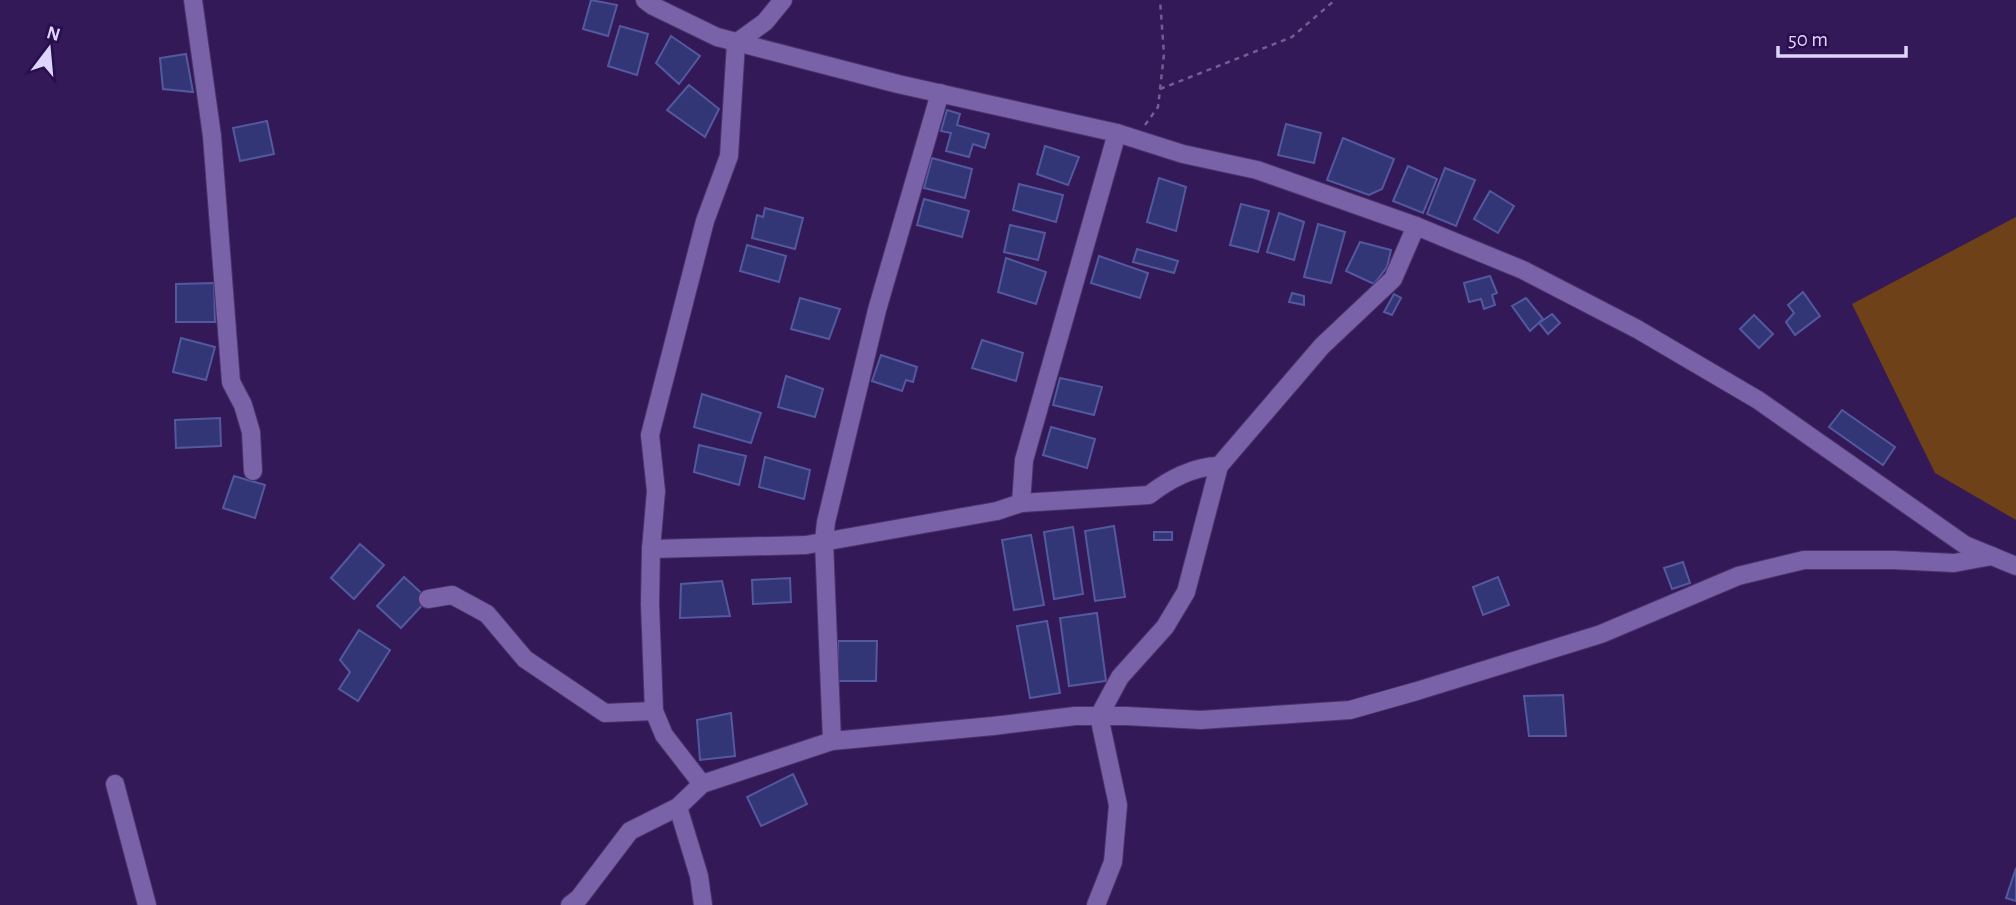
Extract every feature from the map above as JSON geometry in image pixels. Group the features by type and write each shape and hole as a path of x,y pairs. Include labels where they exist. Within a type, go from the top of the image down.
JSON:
{"street":[{"path":"193,0 212,136 231,382 243,405 251,432 253,471"},
{"path":"645,0 717,37 736,43 1257,170 1416,226 1523,270 1637,328 1758,400 1965,545 2016,566"},
{"path":"736,43 765,22 783,0"},
{"path":"702,784 664,735 654,710 650,604 656,491 650,435 705,221 729,156 736,43"},
{"path":"832,741 825,522 877,310 940,93"},
{"path":"1021,503 1024,460 1126,136"},
{"path":"1096,905 1113,862 1118,805 1099,716 1120,677 1165,627 1186,592 1219,466 1322,346 1393,279 1416,226"},
{"path":"651,549 806,545 997,511 1021,503 1149,495 1173,479 1205,466 1219,466"},
{"path":"570,905 579,898 630,831 678,807 702,784 832,741 1075,716 1201,720 1350,710 1601,634 1738,576 1804,561 1894,560 1954,564 1992,556"},
{"path":"428,599 453,595 487,614 525,659 605,713 654,710"},
{"path":"115,784 147,905"},
{"path":"678,807 699,876 703,905"}],"path":[{"path":"1126,136 1158,107 1164,54 1160,0"},
{"path":"1160,89 1292,37 1335,0"}],"shaded area":[{"path":"2016,217 2016,520 1935,473 1852,304"}],"building":[{"path":"591,0 617,5 608,36 583,29"},
{"path":"620,26 648,34 637,75 608,66"},
{"path":"671,36 700,56 679,84 656,63"},
{"path":"186,54 193,92 163,89 160,58"},
{"path":"689,85 719,109 705,137 667,110"},
{"path":"947,110 960,114 957,125 989,134 985,148 973,144 969,157 946,151 951,133 941,131"},
{"path":"267,121 274,154 240,161 233,128"},
{"path":"1286,124 1321,133 1314,163 1278,155"},
{"path":"1343,138 1394,159 1382,189 1369,195 1327,180"},
{"path":"1045,146 1079,157 1068,185 1037,174"},
{"path":"932,158 972,169 965,198 924,188"},
{"path":"1408,166 1437,179 1423,213 1393,201"},
{"path":"1445,168 1475,180 1456,226 1427,214"},
{"path":"1159,178 1186,187 1176,231 1147,222"},
{"path":"1019,184 1063,195 1056,222 1013,210"},
{"path":"1490,191 1514,206 1498,233 1474,219"},
{"path":"924,199 969,211 962,237 917,225"},
{"path":"1241,204 1269,211 1258,252 1230,245"},
{"path":"765,208 803,218 795,249 752,238 757,215 763,217"},
{"path":"1279,213 1304,222 1294,260 1267,252"},
{"path":"1318,224 1345,232 1331,283 1304,277"},
{"path":"1010,225 1045,233 1038,260 1004,252"},
{"path":"1360,242 1391,250 1387,267 1374,284 1346,271"},
{"path":"747,245 786,256 779,282 740,271"},
{"path":"1137,249 1178,261 1174,273 1133,262"},
{"path":"1099,256 1148,273 1140,298 1091,283"},
{"path":"1006,258 1046,272 1036,304 998,292"},
{"path":"1490,276 1497,293 1492,295 1495,305 1484,309 1481,299 1469,302 1464,283"},
{"path":"214,283 215,322 176,322 176,284"},
{"path":"1803,292 1820,316 1795,335 1786,322 1794,313 1788,305"},
{"path":"1292,293 1304,296 1304,305 1289,302"},
{"path":"1394,294 1401,298 1392,315 1384,312"},
{"path":"800,298 840,309 829,339 791,329"},
{"path":"1526,298 1543,319 1530,331 1512,306"},
{"path":"1552,314 1560,323 1548,334 1539,323"},
{"path":"1754,315 1773,334 1759,348 1740,329"},
{"path":"181,338 215,347 206,380 173,372"},
{"path":"982,340 1023,353 1016,381 972,368"},
{"path":"881,355 917,367 913,382 906,380 902,391 872,381"},
{"path":"786,376 823,389 815,417 778,407"},
{"path":"1060,378 1102,387 1094,415 1053,405"},
{"path":"702,394 761,413 751,443 694,427"},
{"path":"1842,410 1895,447 1883,465 1829,427"},
{"path":"220,418 221,446 176,448 175,420"},
{"path":"1051,427 1095,439 1087,468 1043,455"},
{"path":"699,445 746,456 739,485 694,472"},
{"path":"765,457 810,470 804,499 759,487"},
{"path":"234,476 265,485 255,518 223,508"},
{"path":"1114,526 1125,597 1095,601 1085,531"},
{"path":"1073,527 1083,594 1054,599 1044,532"},
{"path":"1154,532 1172,532 1172,540 1154,540"},
{"path":"1031,535 1044,605 1014,610 1002,540"},
{"path":"360,544 384,565 354,599 331,578"},
{"path":"1683,562 1690,583 1672,589 1664,568"},
{"path":"404,577 428,599 401,628 377,606"},
{"path":"1498,577 1509,605 1483,615 1473,587"},
{"path":"790,578 791,602 753,604 752,580"},
{"path":"722,581 730,616 680,618 681,584"},
{"path":"1097,613 1106,681 1069,686 1060,618"},
{"path":"1047,621 1060,693 1030,698 1017,626"},
{"path":"359,630 390,650 358,701 339,689 350,672 340,660"},
{"path":"838,641 877,641 876,681 838,681"},
{"path":"1563,695 1566,736 1529,736 1524,696"},
{"path":"731,713 735,756 700,760 697,720"},
{"path":"793,774 807,804 761,826 747,797"},
{"path":"2016,868 2016,901 2006,898"}]}
